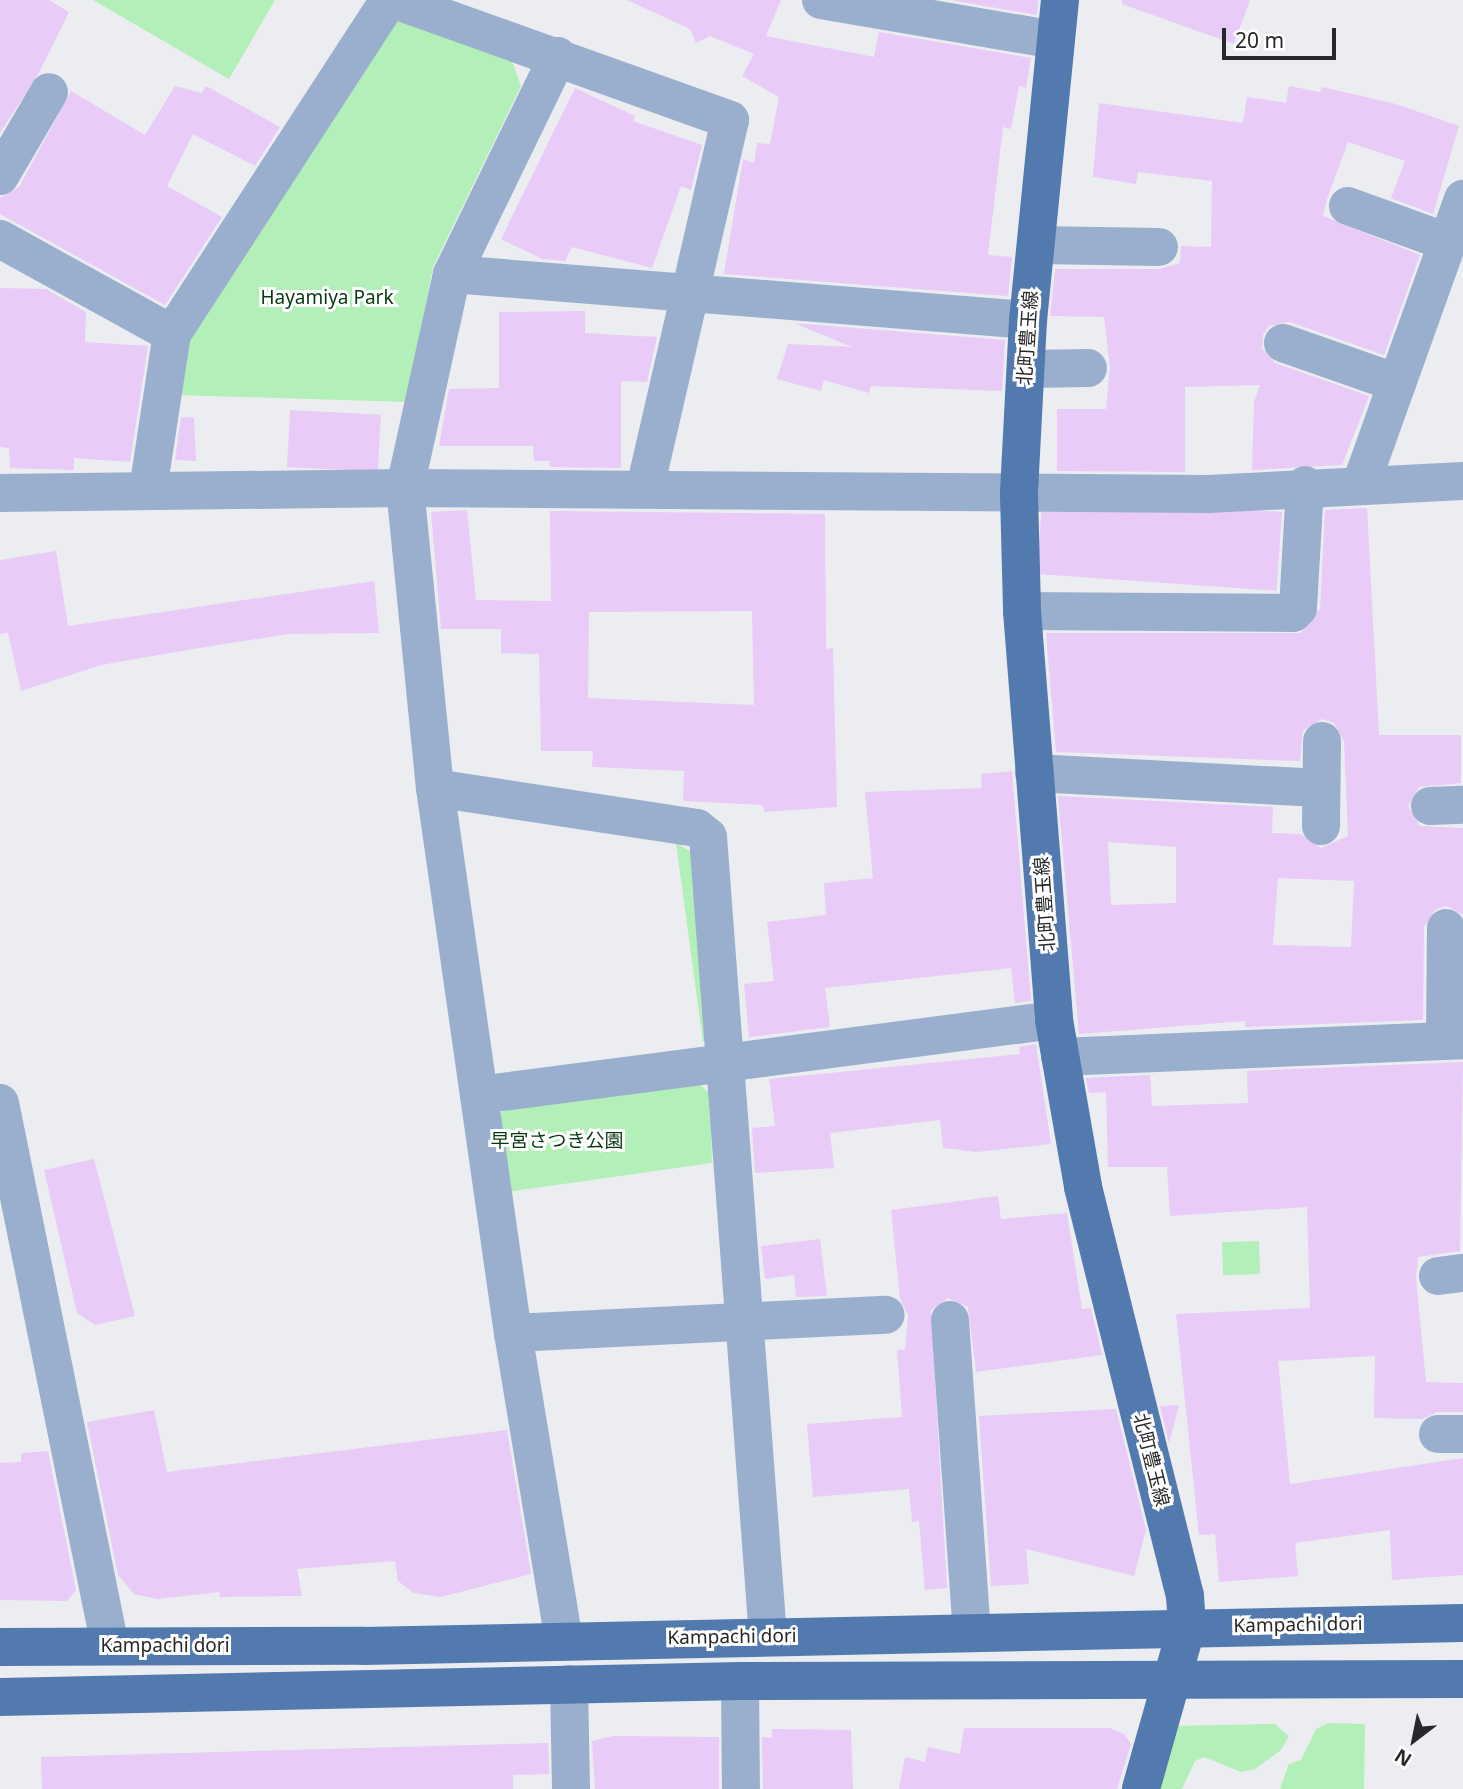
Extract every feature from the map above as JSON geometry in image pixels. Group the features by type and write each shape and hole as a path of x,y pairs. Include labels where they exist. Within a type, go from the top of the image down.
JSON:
{"main road":[{"name":"北町豊玉線","path":"1060,0 1028,320 1019,494 1022,611 1054,1020 1060,1057 1083,1187 1185,1595 1187,1626 1174,1683 1140,1789"},
{"name":"Kampachi dori","path":"0,1647 564,1641 1187,1626 1463,1623"},
{"path":"0,1697 740,1681 1174,1683 1463,1679"}],"street":[{"path":"148,490 172,334 389,0"},
{"path":"395,0 558,56 730,120 692,295 645,489"},
{"path":"821,0 1055,40"},
{"path":"558,56 452,274 405,488 435,788 513,1333 564,1641"},
{"path":"0,176 49,92"},
{"path":"1361,484 1463,199"},
{"path":"1348,206 1447,242"},
{"path":"0,239 172,334"},
{"path":"1036,245 1159,247"},
{"path":"452,274 1028,320"},
{"path":"1283,343 1397,383"},
{"path":"1026,369 1088,368"},
{"path":"0,493 405,488 1208,494 1305,485 1463,481"},
{"path":"1022,611 1293,613 1298,608 1305,485"},
{"path":"1321,826 1322,741"},
{"path":"1034,773 1321,788"},
{"path":"435,788 704,832 768,1636"},
{"path":"1060,1057 1454,1041 1446,928"},
{"path":"479,1095 1054,1020"},
{"path":"0,1103 10,1203 110,1646"},
{"path":"513,1333 886,1315"},
{"path":"950,1320 971,1632"},
{"path":"740,1681 741,1789"},
{"path":"569,1684 571,1789"}],"green space":[{"path":"93,0 275,0 229,79"},
{"name":"Hayamiya Park","path":"404,20 512,61 521,86 433,267 407,402 177,395 185,339 382,27"},
{"path":"676,843 693,853 708,1036 703,1042"},
{"name":"早宮さつき公園","path":"696,1081 710,1094 712,1163 506,1192 499,1116 509,1104"},
{"path":"1259,1241 1260,1274 1223,1275 1222,1242"},
{"path":"1328,1723 1365,1724 1364,1789 1280,1789 1289,1764 1301,1760 1316,1729"},
{"path":"1275,1724 1289,1736 1281,1750 1255,1769 1241,1772 1204,1757 1195,1761 1182,1789 1154,1789 1173,1726"}],"building":[{"path":"0,0 49,0 69,12 39,73 0,133"},
{"path":"627,0 781,0 766,36 874,57 879,32 1031,58 1026,88 1019,86 1011,129 1003,127 988,255 1012,257 1008,296 724,274 743,159 754,163 757,143 770,144 779,97 742,76 754,54 710,36 696,43 690,29"},
{"path":"951,0 1038,0 1037,15"},
{"path":"1122,0 1250,0 1234,44 1122,4"},
{"path":"175,86 202,93 206,86 280,127 255,166 193,134 167,186 222,217 165,305 0,214 0,198 19,187 71,91 145,135"},
{"path":"1289,86 1320,92 1322,87 1396,104 1459,126 1433,214 1391,198 1405,161 1348,142 1327,199 1323,216 1420,255 1384,355 1290,322 1269,326 1263,335 1262,348 1275,363 1369,396 1342,465 1252,470 1254,402 1260,385 1185,387 1185,472 1057,471 1057,409 1106,409 1110,368 1104,317 1050,316 1055,269 1159,269 1180,263 1181,246 1211,247 1212,181 1138,172 1136,184 1093,177 1099,103 1243,123 1247,97 1286,103"},
{"path":"575,88 635,116 633,121 702,145 691,190 681,186 652,268 572,247 565,261 542,259 501,239"},
{"path":"0,288 46,289 86,312 85,342 148,346 130,462 74,458 74,470 10,468 9,448 0,447"},
{"path":"585,311 585,333 657,337 647,382 621,381 621,468 550,467 550,461 534,461 533,446 439,446 449,389 499,388 499,312"},
{"path":"794,323 1005,340 1002,391 871,386 869,393 824,380 821,391 777,379 788,344 852,347"},
{"path":"290,410 381,415 378,472 287,467"},
{"path":"181,417 194,418 196,461 175,460"},
{"path":"1043,495 1282,512 1276,591 1037,574"},
{"path":"1367,508 1379,735 1461,735 1461,783 1419,787 1408,806 1420,826 1463,828 1463,915 1447,906 1436,909 1424,927 1423,1020 1245,1027 1245,1021 1079,1034 1058,796 1273,807 1272,833 1301,834 1321,848 1348,836 1344,741 1334,723 1322,719 1303,730 1300,761 1056,752 1046,633 1301,633 1320,609 1325,510","holes":["1108,842 1176,847 1176,903 1111,905","1278,878 1354,881 1351,947 1273,945"]},
{"path":"467,510 476,600 551,601 550,511 825,514 826,649 833,648 837,807 764,812 763,805 683,801 684,771 592,767 593,751 541,751 539,654 501,653 501,629 441,629 431,512","holes":["752,611 754,705 588,698 589,612"]},
{"path":"56,551 68,626 374,581 379,633 288,634 187,650 101,665 21,691 8,633 0,634 0,560"},
{"path":"1012,771 1031,1001 1015,1003 1011,968 825,988 830,1027 749,1037 744,984 774,981 767,922 826,915 824,883 873,878 865,792 982,788 981,774"},
{"path":"1036,1044 1051,1144 977,1152 943,1148 940,1120 830,1133 834,1168 755,1173 752,1128 775,1126 769,1079 1020,1054 1019,1047"},
{"path":"1463,1062 1460,1251 1418,1257 1416,1278 1426,1382 1463,1383 1463,1412 1437,1412 1423,1419 1374,1418 1375,1356 1278,1361 1290,1484 1463,1458 1463,1575 1392,1580 1390,1530 1295,1543 1298,1576 1219,1582 1215,1534 1199,1535 1176,1314 1310,1308 1307,1207 1170,1216 1167,1167 1108,1167 1106,1092 1089,1093 1086,1078 1150,1075 1152,1106 1248,1103 1247,1071"},
{"path":"94,1159 135,1316 95,1325 77,1313 44,1170"},
{"path":"998,1196 1001,1219 1067,1213 1082,1309 1091,1308 1102,1355 976,1372 968,1307 948,1298 931,1310 947,1588 925,1590 919,1521 912,1522 909,1489 813,1497 807,1424 902,1417 897,1350 905,1350 908,1315 900,1299 891,1210"},
{"path":"820,1239 827,1296 796,1297 794,1275 765,1279 761,1246"},
{"path":"1179,1405 1169,1443 1160,1406"},
{"path":"1116,1409 1146,1530 1134,1576 1026,1549 1029,1584 991,1586 979,1416"},
{"path":"154,1410 167,1472 507,1430 531,1574 441,1597 414,1593 398,1581 395,1561 297,1569 302,1596 220,1597 219,1592 158,1599 134,1594 118,1575 87,1422"},
{"path":"48,1451 76,1590 67,1601 0,1600 0,1463 21,1462 21,1453"},
{"path":"964,1728 1110,1728 1124,1734 1131,1744 1117,1789 899,1789 905,1757 925,1762 928,1747 960,1754"},
{"path":"772,1729 851,1730 853,1789 763,1789 762,1737 772,1738"},
{"path":"613,1736 719,1737 719,1789 595,1789 592,1741"},
{"path":"548,1743 549,1774 513,1775 513,1789 42,1789 41,1757"}]}
